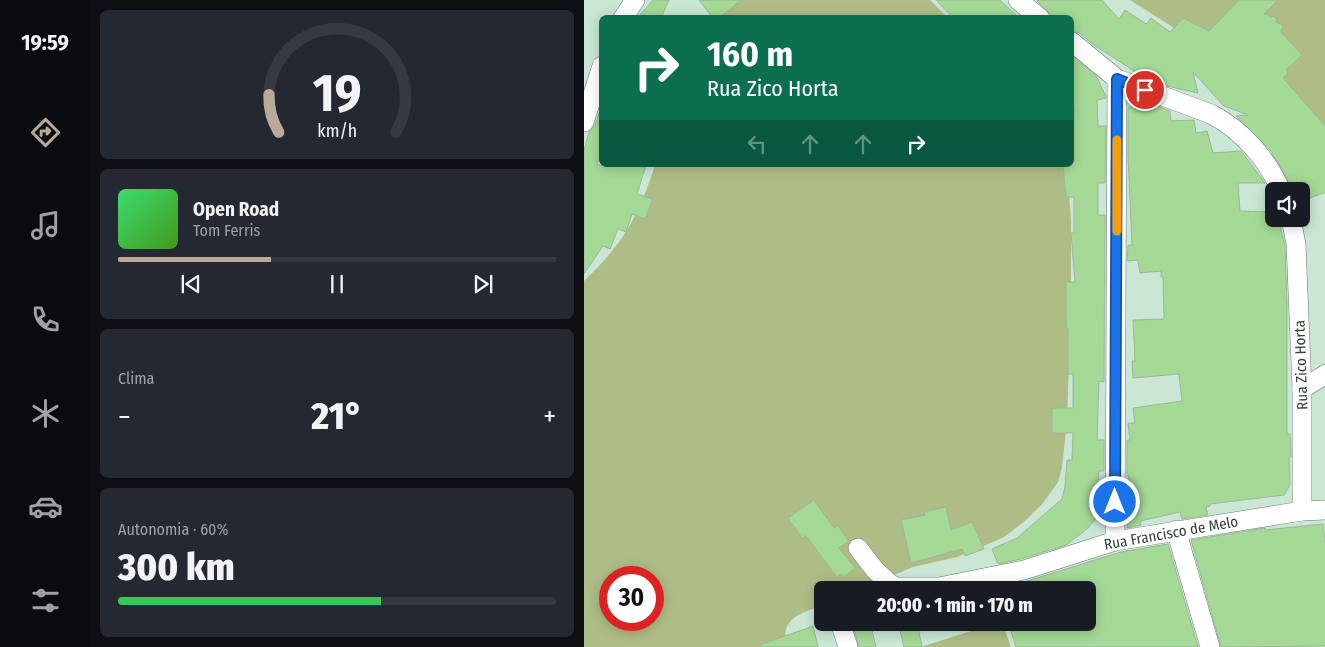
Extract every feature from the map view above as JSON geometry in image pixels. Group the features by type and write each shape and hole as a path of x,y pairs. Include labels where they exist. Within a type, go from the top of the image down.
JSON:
{"street":[{"path":"625,15 635,0"},
{"path":"1018,0 1036,15"},
{"path":"1074,44 1117,79 1211,114 1224,122 1241,136 1261,157 1276,182"},
{"path":"584,122 599,75"},
{"path":"1115,541 1117,79"},
{"name":"Rua Zico Horta","path":"1293,227 1296,244 1302,389 1302,511"},
{"path":"1302,389 1325,374"},
{"name":"Rua Francisco de Melo","path":"974,581 1024,570 1115,541 1302,511 1325,510"},
{"path":"1176,530 1210,647"},
{"name":"Rua Francisco de Melo","path":"858,548 885,581"},
{"path":"843,631 848,647"}],"green space":[{"path":"734,0 930,0 945,15 717,15"},
{"path":"1130,0 1325,0 1325,140 1171,26"},
{"path":"654,167 1067,167 1071,220 1071,307 1067,420 1062,468 1058,482 1043,503 1025,521 1004,537 957,557 913,567 880,581 814,581 814,608 793,618 789,623 785,637 787,647 584,647 584,281 609,254 636,214"},
{"path":"971,631 1005,631 1011,647 921,647"}],"building":[{"path":"653,0 669,0 662,15 640,15"},
{"path":"699,0 741,0 723,15 711,15"},
{"path":"936,0 1000,0 1016,15 950,15"},
{"path":"1038,0 1102,0 1119,19 1125,10 1146,24 1151,18 1170,32 1183,18 1209,31 1239,0 1278,0 1264,14 1277,18 1276,22 1283,25 1281,32 1302,55 1286,70 1288,73 1283,78 1326,127 1326,192 1310,198 1310,182 1288,182 1271,151 1236,116 1248,115 1224,106 1193,72 1198,93 1167,86 1145,78 1091,43 1079,33 1074,32 1074,15 1050,15"},
{"path":"1074,58 1096,76 1106,96 1106,98 1097,100 1098,126 1106,126 1105,183 1098,183 1098,215 1105,215 1104,382 1099,381 1097,440 1104,440 1104,471 1099,471 1096,496 1100,497 1096,518 1088,528 1066,545 998,564 992,549 1017,538 1062,499 1067,460 1072,460 1073,433 1052,433 1052,408 1073,408 1073,374 1068,374 1066,282 1075,282 1071,233 1074,233 1074,197 1066,197 1063,167 1074,167"},
{"path":"1142,100 1170,111 1171,121 1194,120 1196,133 1207,131 1213,153 1241,151 1265,183 1238,183 1240,211 1265,212 1265,227 1280,227 1285,245 1287,434 1290,434 1291,457 1289,457 1290,485 1284,495 1210,504 1210,506 1206,507 1208,515 1182,519 1180,512 1140,521 1141,525 1127,528 1126,500 1134,498 1127,472 1127,440 1130,440 1128,423 1135,423 1133,408 1182,401 1179,374 1133,378 1132,361 1135,361 1133,320 1164,319 1163,277 1161,277 1161,271 1140,273 1138,260 1127,261 1128,245 1132,245 1128,108"},
{"path":"599,113 599,159 597,165 599,167 645,167 637,194 653,199 645,219 632,214 626,232 618,229 610,249 603,246 584,274 584,150 589,132 595,125"},
{"path":"814,500 834,528 838,526 849,541 839,548 855,568 844,577 840,574 837,577 806,536 802,538 788,518"},
{"path":"946,507 951,530 972,522 984,549 965,556 962,549 911,563 901,520 925,515 924,512"},
{"path":"1323,524 1326,549 1326,646 1221,647 1191,540 1265,528 1265,530"},
{"path":"1168,544 1198,647 1016,647 1011,631 1096,631 1096,581 1027,581 1121,552"},
{"path":"813,626 818,647 761,647 760,645"},
{"path":"855,631 872,631 876,647 859,647"},
{"path":"900,631 919,631 922,647 904,647"}],"slow traffic":[{"path":"1117,140 1117,231"}],"route":[{"path":"1115,502 1117,79 1145,90"}]}
